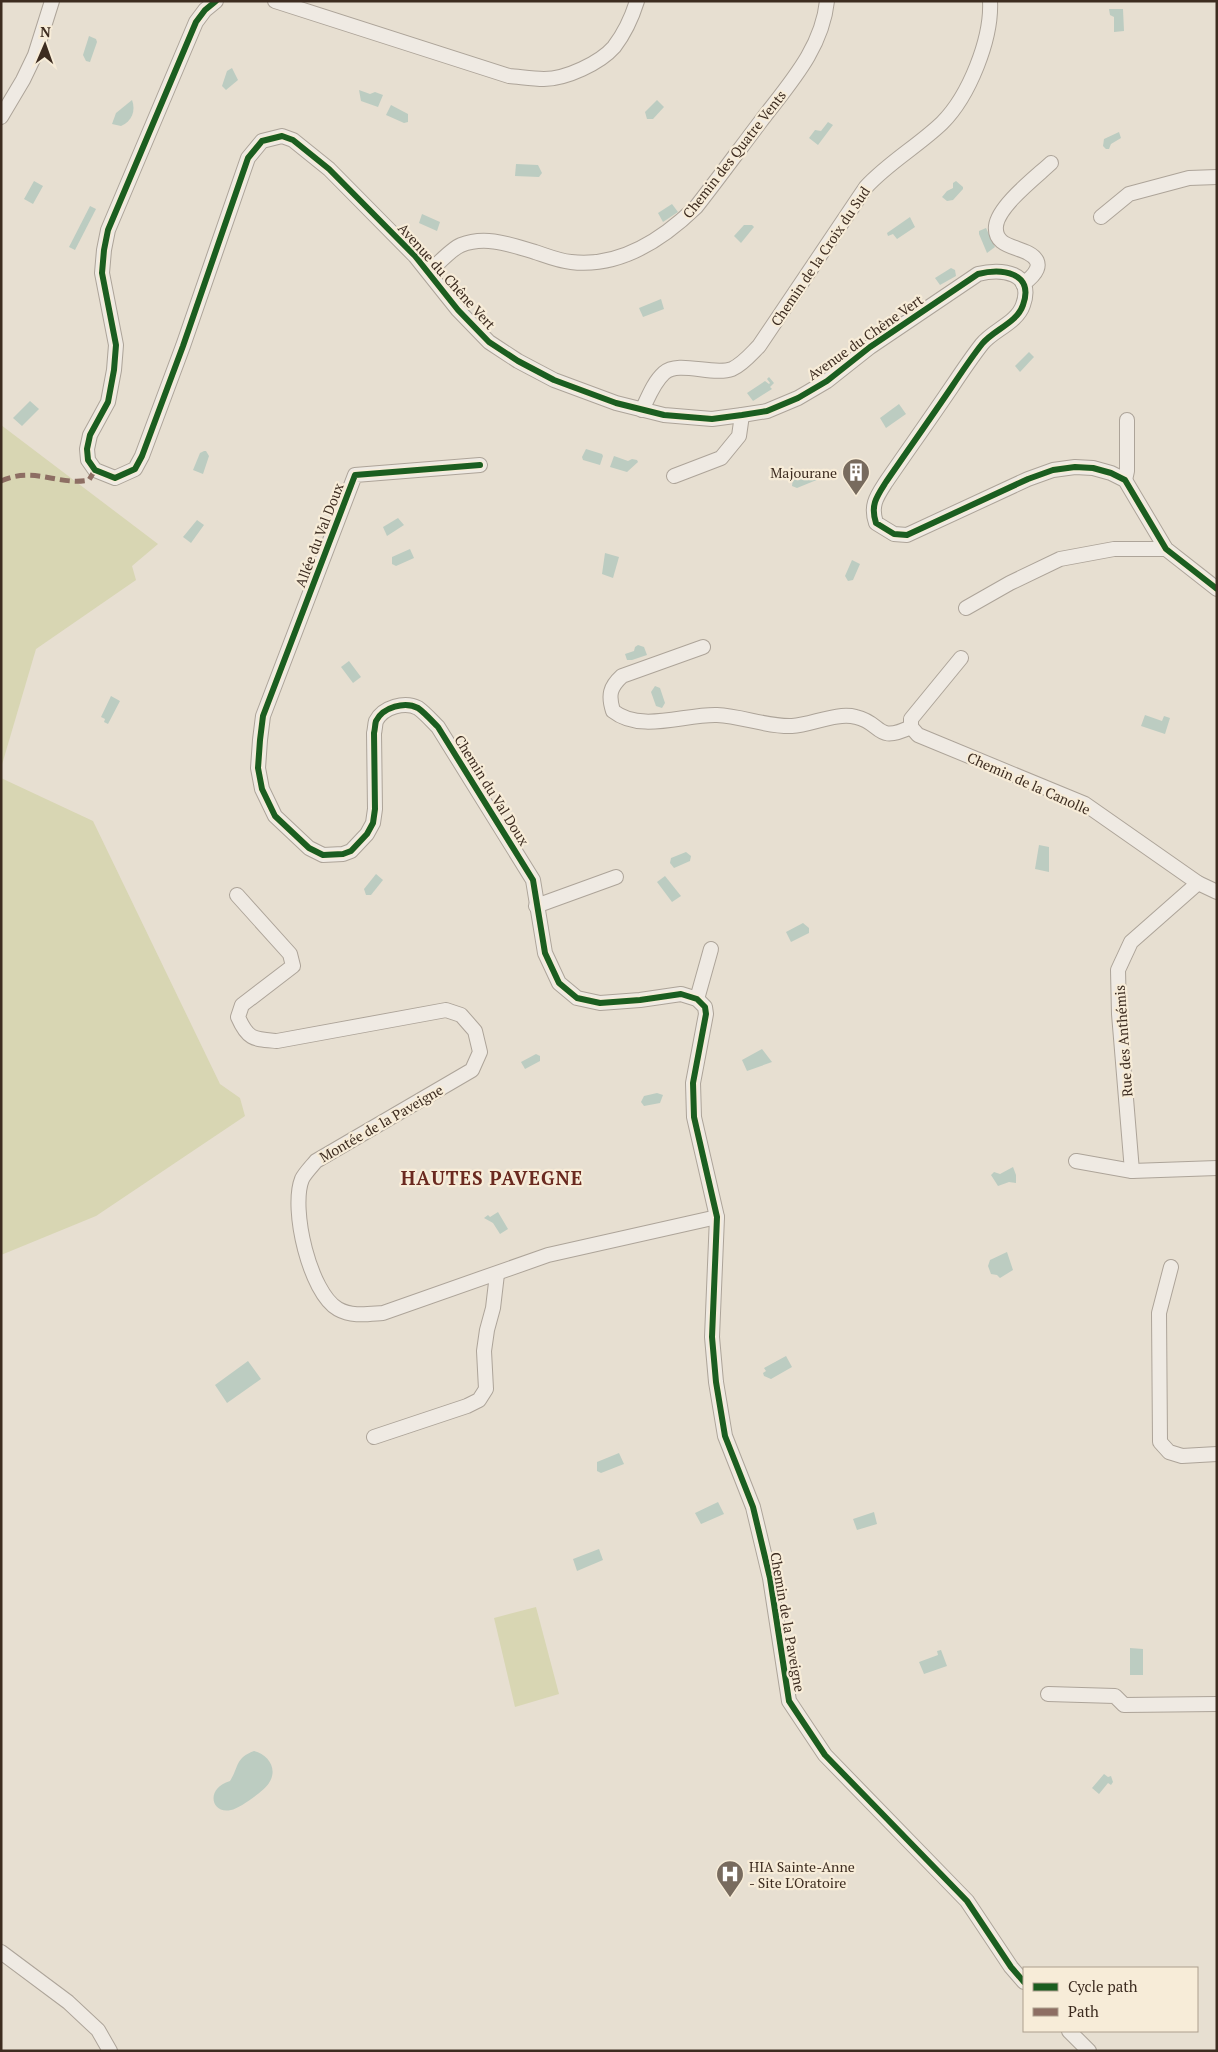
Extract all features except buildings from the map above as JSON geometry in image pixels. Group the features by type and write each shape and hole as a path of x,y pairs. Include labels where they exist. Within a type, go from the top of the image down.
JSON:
{"street":[{"path":"1,117 35,55 52,1"},
{"name":"Avenue du Chêne Vert","path":"216,1 205,10 196,22 108,230 102,272 116,345 114,370 108,402 90,435 87,450 88,460 95,470 115,478 135,468 142,456 183,346 248,158 262,141 282,136 293,140 329,169 415,256 458,310 489,342 518,361 554,380 642,410 664,415 712,419 775,408 798,398 828,381 870,347 978,274 992,270 1006,272 1018,277 1023,284"},
{"path":"275,1 509,76 546,79 575,72 598,60 613,48 625,30 636,1"},
{"name":"Chemin des Quatre Vents","path":"428,272 459,246 474,242 505,243 572,262 620,258 661,237 680,223 696,207 796,75 813,49 823,26 827,1"},
{"name":"Chemin de la Croix du Sud","path":"642,410 656,383 665,372 679,368 704,371 733,368 759,346 866,187 882,170 943,122 958,103 971,80 988,30 991,13 990,1"},
{"path":"1051,163 1001,211 996,226 998,237 1004,244 1029,253 1036,260 1038,268 1035,276 1023,284 1025,295 1023,307 983,343 874,501 873,512 876,523 894,534 907,535 1028,479 1053,470 1075,467 1093,468 1111,473 1125,480 1166,549 1217,589"},
{"path":"1101,217 1129,194 1189,178 1210,175 1217,177"},
{"path":"674,476 721,458 739,436 742,415"},
{"path":"1125,480 1127,471 1127,420"},
{"name":"Allée du Val Doux","path":"293,637 355,474 480,465"},
{"path":"966,608 1010,583 1060,559 1114,549 1166,549"},
{"name":"Chemin du Val Doux","path":"293,637 263,716 258,768 262,789 274,816 292,835 309,848 323,855 335,856 351,851 363,839 372,823 375,809 374,733 376,722 390,708 410,705 419,709 438,727 533,880 545,953 558,983 577,998 600,1003 681,994 696,999"},
{"path":"703,647 622,676 614,683 610,692 613,711 621,718 638,721 663,721 715,715 793,726 843,717 856,717 868,722 882,733 894,734 911,727 911,719 961,658"},
{"name":"Chemin de la Canolle","path":"911,727 918,735 1085,804 1198,883 1217,892"},
{"path":"536,906 616,877"},
{"name":"Rue des Anthémis","path":"1132,1171 1119,1014 1118,970 1131,942 1198,883"},
{"name":"Montée de la Paveigne","path":"237,895 290,954 293,966 242,1006 238,1018 245,1032 258,1039 277,1041 446,1010 461,1015 475,1031 480,1052 472,1070 316,1161 302,1178 298,1200 299,1223 315,1280 326,1299 339,1310 358,1315 383,1313 548,1255 717,1217"},
{"path":"711,949 696,999 704,1007 706,1014 693,1083 694,1117 717,1217"},
{"path":"1076,1161 1132,1171 1217,1168"},
{"name":"Chemin de la Paveigne","path":"717,1217 712,1337 716,1382 725,1436 753,1507 770,1578 789,1701 825,1755 967,1901 1011,1967 1023,1981"},
{"path":"1171,1267 1159,1313 1160,1442 1169,1452 1182,1456 1217,1454"},
{"path":"374,1437 467,1406 479,1400 486,1388 484,1352 493,1308 497,1274"},
{"path":"1048,1694 1115,1696 1124,1705 1217,1704"},
{"path":"1,1952 68,2002 98,2030 110,2051"},
{"path":"1069,2032 1089,2051"}],"shaded area":[{"path":"1109,9 1123,9 1124,31 1114,32 1114,17 1110,15"},
{"path":"89,36 96,39 97,42 90,62 86,61 83,55"},
{"path":"232,68 238,80 226,90 222,86 227,71"},
{"path":"359,90 370,94 375,92 383,95 378,107 361,101"},
{"path":"132,100 134,108 132,115 125,124 121,126 112,124 116,113"},
{"path":"657,100 664,107 653,119 647,119 645,112"},
{"path":"391,105 408,114 408,122 404,123 386,115"},
{"path":"828,122 833,125 818,145 809,138 815,130 821,131"},
{"path":"1119,132 1121,138 1111,144 1109,149 1106,149 1103,146 1104,139"},
{"path":"516,164 538,165 542,173 539,177 515,176"},
{"path":"34,181 43,186 33,204 24,199"},
{"path":"956,181 963,189 953,200 947,201 942,197 953,188 953,183"},
{"path":"672,204 678,212 663,222 658,213"},
{"path":"90,206 96,209 75,250 69,247"},
{"path":"422,214 440,222 437,231 419,223"},
{"path":"910,217 915,227 897,239 893,234 888,236 887,233"},
{"path":"744,225 752,225 754,227 741,243 734,236"},
{"path":"986,228 995,247 987,253 979,234 979,231"},
{"path":"951,268 955,270 956,276 940,285 935,278"},
{"path":"661,299 664,309 643,317 639,308"},
{"path":"1029,352 1034,357 1020,372 1015,366"},
{"path":"769,377 774,383 770,387 772,389 753,401 747,393 765,381 769,384 767,379"},
{"path":"30,401 39,409 22,426 13,418"},
{"path":"899,404 906,414 886,428 880,418"},
{"path":"1,425 158,544 132,566 136,580 36,649 1,768"},
{"path":"586,449 602,454 600,465 583,460 582,457"},
{"path":"204,451 209,456 203,474 193,470 200,453"},
{"path":"614,456 628,461 632,459 637,460 638,462 627,472 610,467"},
{"path":"814,469 819,479 797,488 792,486 793,478"},
{"path":"398,518 404,525 387,536 383,527"},
{"path":"197,520 204,525 191,543 183,537"},
{"path":"410,549 414,558 396,566 392,564 392,557"},
{"path":"605,553 619,557 613,578 602,574"},
{"path":"852,560 860,564 853,580 848,581 845,576"},
{"path":"638,645 644,647 647,655 627,660 625,654 634,651"},
{"path":"349,661 361,677 353,683 341,667"},
{"path":"655,686 660,688 665,703 662,708 656,706 651,692"},
{"path":"111,696 120,701 108,724 101,717"},
{"path":"1145,715 1162,721 1164,716 1170,718 1165,734 1141,726"},
{"path":"1,778 93,821 220,1084 240,1098 245,1116 96,1216 1,1255"},
{"path":"1039,845 1049,847 1049,872 1035,869"},
{"path":"686,852 691,856 690,861 674,868 670,863 671,858"},
{"path":"376,874 383,880 371,895 366,895 364,889"},
{"path":"665,876 681,896 672,902 657,882"},
{"path":"803,923 809,928 809,933 791,942 786,932"},
{"path":"762,1049 772,1062 747,1071 742,1060"},
{"path":"536,1054 540,1056 540,1061 525,1069 521,1062"},
{"path":"657,1093 663,1095 660,1103 644,1106 641,1102 644,1096"},
{"path":"1013,1167 1016,1183 1009,1182 998,1186 991,1175 994,1172 1000,1174"},
{"path":"498,1212 508,1229 500,1234 493,1223 484,1218"},
{"path":"1007,1252 1013,1270 1000,1278 997,1275 991,1274 988,1266 990,1260"},
{"path":"786,1356 792,1367 771,1379 764,1376 763,1373 766,1371 764,1368"},
{"path":"248,1361 261,1379 227,1403 215,1385"},
{"path":"619,1453 624,1464 601,1473 597,1471 597,1462"},
{"path":"718,1502 724,1514 701,1524 695,1513"},
{"path":"874,1512 877,1524 857,1530 853,1519"},
{"path":"599,1549 603,1560 577,1571 573,1559"},
{"path":"536,1607 559,1694 515,1707 494,1618"},
{"path":"1130,1648 1143,1649 1143,1675 1130,1675"},
{"path":"941,1650 947,1666 924,1674 919,1662 938,1655 937,1651"},
{"path":"254,1751 268,1759 270,1763 273,1773 269,1783 257,1795 240,1806 231,1810 219,1809 215,1805 214,1800 217,1789 222,1784 230,1781 240,1760"},
{"path":"1104,1774 1108,1777 1111,1776 1113,1782 1111,1785 1108,1783 1099,1794 1092,1788"}],"marked path":[{"path":"1,481 24,475 67,481 89,480 95,470"}],"cycle path":[{"path":"216,1 205,10 196,22 108,230 102,273 116,345 108,402 90,435 87,449 88,460 95,470 115,478 135,469 142,456 183,346 248,158 262,141 282,136 293,140 329,169 415,256 458,310 489,342 518,361 554,380 616,403 664,415 712,419 767,411 798,398 827,381 870,347 978,274 1006,272 1014,275 1024,285 1025,294 1020,311 1016,317 982,344 886,482 877,496 874,506 876,523 894,534 907,535 1028,479 1053,470 1075,467 1093,468 1111,473 1125,480 1166,549 1217,589"},
{"path":"480,465 355,475 263,716 258,768 262,789 275,816 309,848 323,855 343,854 351,851 367,834 373,823 375,809 374,733 376,721 384,712 401,705 418,708 438,727 533,880 545,953 559,983 577,998 600,1003 681,994 697,999 705,1007 706,1014 693,1083 694,1117 717,1217 712,1337 716,1382 725,1436 753,1507 770,1578 789,1701 825,1755 967,1901 1011,1967 1023,1981"}],"place":[{"name":"Majourane","path":"856,496"},
{"name":"HIA Sainte-Anne - Site L'Oratoire","path":"730,1898"}],"district":[{"name":"HAUTES PAVEGNE","path":"492,1177"}]}
